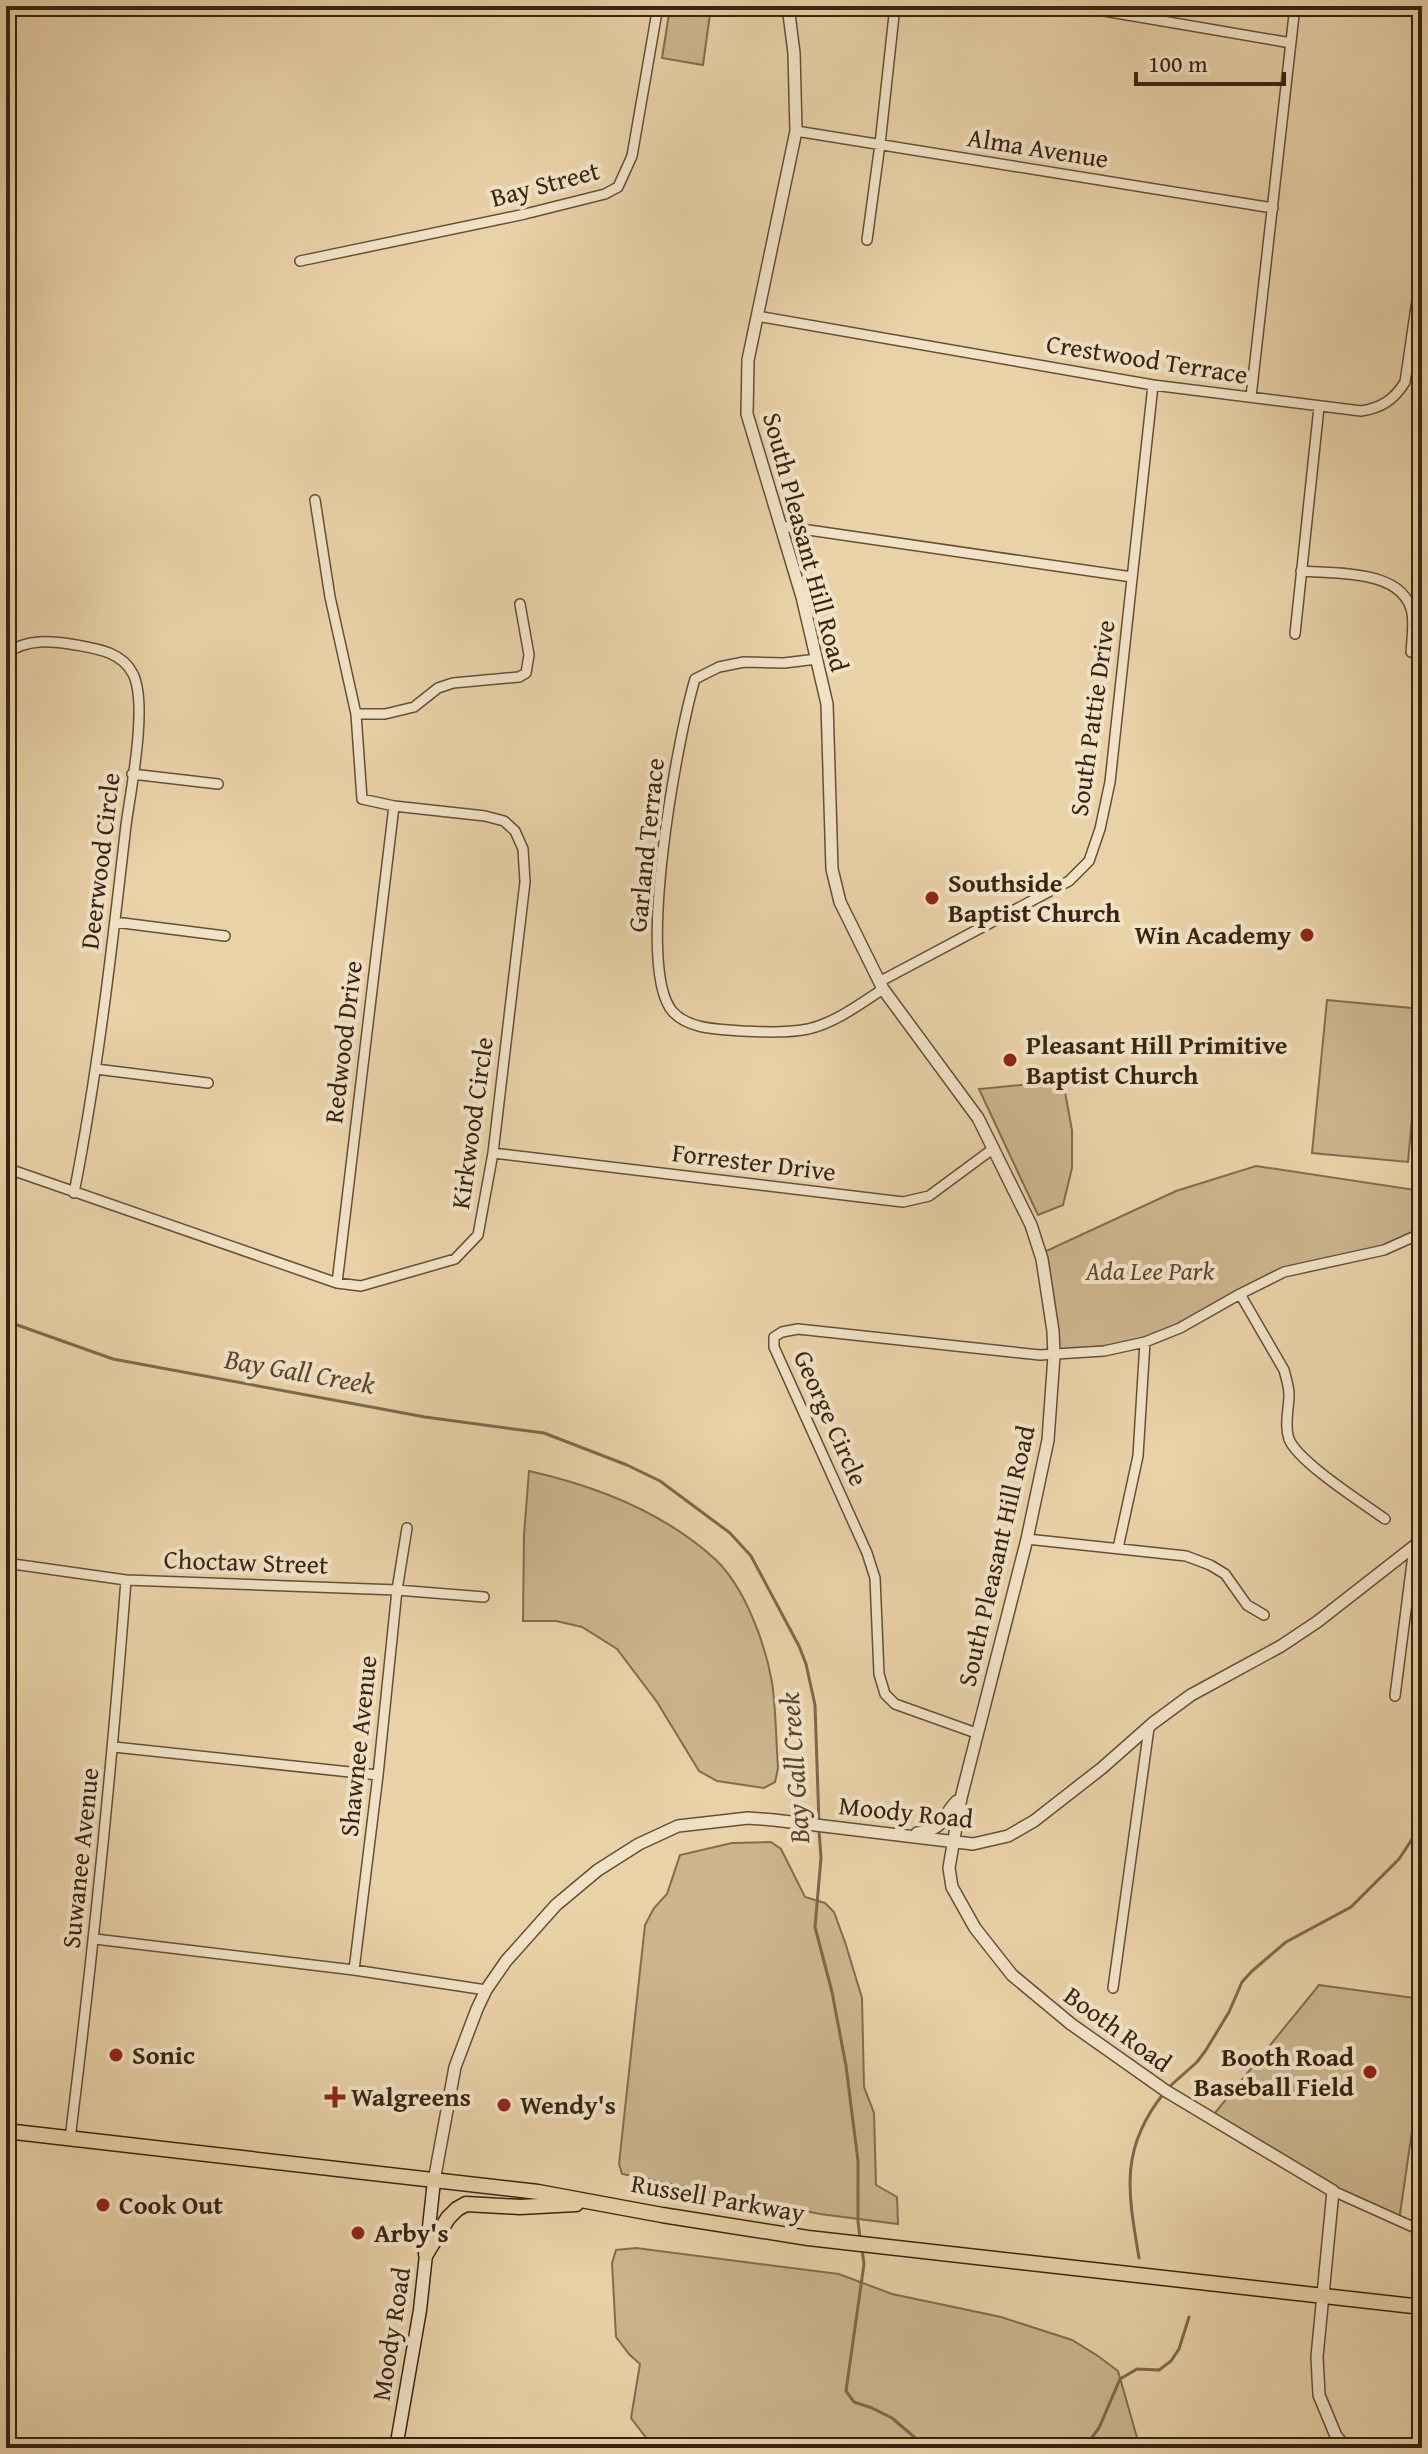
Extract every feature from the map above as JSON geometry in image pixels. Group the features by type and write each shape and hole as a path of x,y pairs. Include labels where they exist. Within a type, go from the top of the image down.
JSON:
{"main road":[{"name":"Russell Parkway","path":"6,2131 538,2192 808,2238 1422,2307"},
{"name":"Moody Road","path":"396,2448 420,2310 434,2181"},
{"path":"426,2254 448,2218 466,2204 520,2207 601,2202"}],"street":[{"name":"Bay Street","path":"300,261 525,214 605,194 618,187 632,156 658,6"},
{"name":"South Pleasant Hill Road","path":"788,6 794,53 796,131 748,360 747,414 802,597 827,704 832,869 840,902 881,986 978,1118 1031,1225 1042,1259 1054,1356 1048,1440 1027,1539 976,1733 952,1842"},
{"path":"867,240 895,6"},
{"path":"1075,6 1291,43"},
{"path":"1251,397 1295,6"},
{"name":"Alma Avenue","path":"796,131 1273,208"},
{"name":"Crestwood Terrace","path":"757,316 1153,385 1361,411 1379,408 1397,394 1405,382 1422,266"},
{"name":"South Pattie Drive","path":"881,986 1069,881 1089,861 1100,829 1110,782 1153,385"},
{"path":"1295,634 1319,407"},
{"path":"315,500 330,597 356,714 385,714 414,707 438,688 453,683 519,677 526,673 529,655 520,604"},
{"path":"781,526 1132,577"},
{"path":"1301,571 1370,577 1394,586 1412,610 1411,652"},
{"name":"Deerwood Circle","path":"6,654 19,645 36,642 69,644 114,655 126,663 140,694 96,1069 74,1193"},
{"name":"Garland Terrace","path":"817,659 784,663 744,662 719,667 695,679 676,760 659,894 657,946 660,975 665,1000 674,1013 688,1023 710,1029 773,1032 808,1029 830,1021 881,986"},
{"name":"Kirkwood Circle","path":"6,1168 337,1283 361,1286 455,1259 478,1235 493,1153 525,882 523,849 515,831 504,821 362,799 356,714"},
{"path":"132,774 218,784"},
{"name":"Redwood Drive","path":"337,1283 394,806"},
{"path":"115,922 225,936"},
{"path":"96,1069 208,1083"},
{"name":"Forrester Drive","path":"493,1153 903,1202 929,1196 994,1148"},
{"path":"1054,1356 1104,1351 1145,1342 1189,1324 1284,1272 1384,1250 1422,1233"},
{"path":"1240,1294 1284,1370 1289,1394 1289,1440 1301,1456 1385,1519"},
{"name":"George Circle","path":"976,1733 895,1704 885,1694 879,1674 875,1578 867,1553 774,1347 774,1337 798,1329 1054,1356"},
{"path":"1118,1548 1138,1456 1145,1342"},
{"name":"Shawnee Avenue","path":"354,1970 397,1590 407,1528"},
{"path":"1027,1539 1186,1556 1225,1574 1247,1605 1264,1615"},
{"path":"1395,1696 1418,1544"},
{"name":"Moody Road","path":"434,2181 455,2067 486,1990 506,1961 565,1896 598,1870 639,1844 678,1826 726,1820 774,1820 973,1844 1008,1836 1024,1828 1091,1777 1191,1695 1281,1646 1418,1544"},
{"name":"Choctaw Street","path":"6,1563 126,1580 397,1590 484,1597"},
{"name":"Suwanee Avenue","path":"70,2139 95,1939 114,1747 126,1580"},
{"path":"1113,1988 1149,1728"},
{"path":"114,1747 378,1775"},
{"path":"900,1835 934,1829 946,1819 961,1798"},
{"name":"Booth Road","path":"952,1842 949,1868 952,1887 975,1928 1012,1975 1071,2024 1166,2091 1333,2191 1422,2231"},
{"path":"95,1939 354,1970 486,1990"},
{"path":"1333,2191 1317,2357 1319,2395 1336,2436 1346,2448"}],"green space":[{"path":"670,8 710,14 703,65 662,58"},
{"path":"1327,1000 1422,1009 1408,1162 1312,1153"},
{"path":"1063,1081 1072,1130 1072,1168 1063,1205 1038,1215 979,1089"},
{"name":"Ada Lee Park","path":"1256,1166 1422,1191 1422,1229 1384,1248 1283,1270 1179,1326 1145,1340 1103,1349 1057,1353 1049,1265 1044,1252 1176,1191"},
{"path":"529,1471 579,1484 652,1515 696,1543 726,1572 745,1601 769,1667 776,1725 778,1768 775,1782 764,1788 717,1781 699,1771 657,1702 617,1649 582,1627 556,1621 523,1621 524,1535"},
{"path":"771,1842 781,1849 805,1897 825,1903 834,1912 845,1942 862,1998 864,2087 874,2113 876,2185 897,2197 898,2224 820,2214 622,2174 619,2164 645,1925 654,1908 667,1894 680,1855 732,1843"},
{"path":"1319,1985 1422,1999 1422,2062 1399,2221 1333,2191 1210,2119"},
{"path":"636,2248 839,2274 892,2294 1001,2317 1072,2340 1118,2371 1140,2448 654,2448 631,2418 640,2364 616,2337 612,2263 616,2250"}],"waterway":[{"name":"Bay Gall Creek","path":"6,1321 113,1359 425,1417 544,1433 660,1481 730,1533 751,1556 799,1646 815,1705 819,1823"},
{"path":"1169,2087 1206,2050 1229,2012 1242,1982 1252,1971 1286,1942 1351,1907 1399,1859 1422,1824"},
{"name":"Bay Gall Creek","path":"819,1830 821,1858 815,1927 832,1992 846,2066 858,2161 860,2238"},
{"path":"1139,2258 1130,2192 1133,2152 1150,2113 1164,2093"},
{"name":"Bay Gall Creek","path":"862,2249 864,2264 846,2391 854,2402 892,2418 927,2448"},
{"path":"1084,2448 1099,2428 1120,2379 1137,2369 1159,2370 1171,2361 1179,2349 1189,2317"}],"place":[{"name":"Southside Baptist Church","path":"932,898"},
{"name":"Win Academy","path":"1307,935"},
{"name":"Pleasant Hill Primitive Baptist Church","path":"1010,1060"},
{"name":"Sonic","path":"116,2055"},
{"name":"Booth Road Baseball Field","path":"1370,2072"},
{"name":"Walgreens","path":"335,2097"},
{"name":"Wendy's","path":"504,2105"},
{"name":"Cook Out","path":"103,2205"},
{"name":"Arby's","path":"358,2233"}]}
